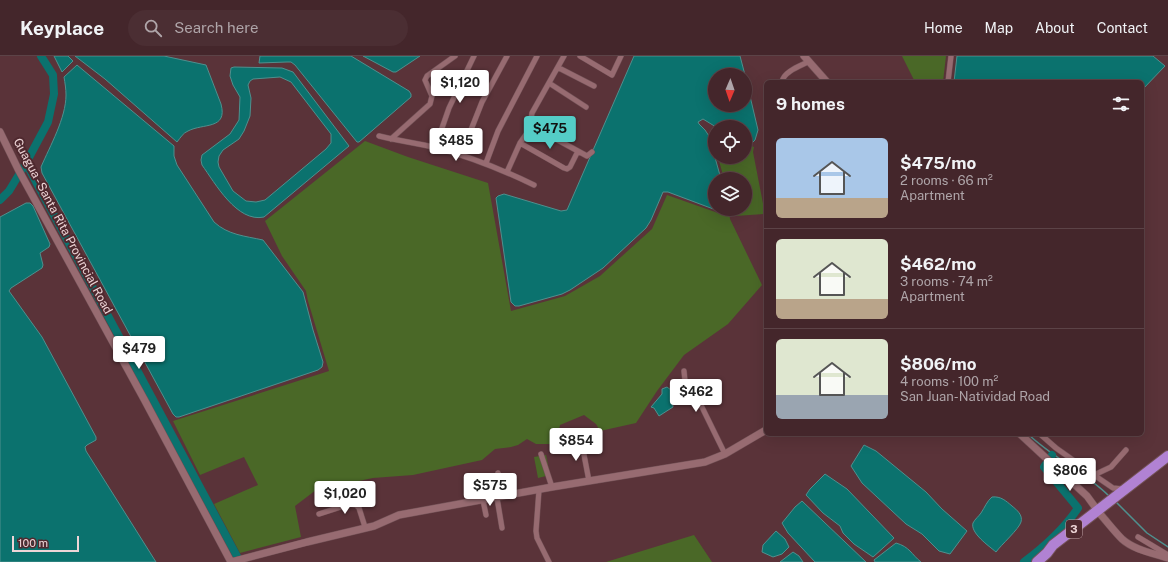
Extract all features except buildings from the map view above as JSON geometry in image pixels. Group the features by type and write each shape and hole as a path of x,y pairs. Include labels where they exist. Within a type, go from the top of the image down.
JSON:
{"highway":[{"name":"3","path":"1037,562 1047,554 1054,552 1168,456"},
{"name":"3","path":"1124,492 1168,462"}],"street":[{"path":"391,139 430,104 432,96 425,80 427,76 456,56"},
{"path":"435,148 449,108 474,56"},
{"path":"461,155 482,102 507,56"},
{"path":"486,163 498,131 537,56"},
{"path":"507,172 520,143 532,126 532,113 564,56"},
{"path":"580,56 612,74 621,56"},
{"path":"948,80 951,56"},
{"path":"782,80 783,77 806,59 825,80"},
{"path":"558,68 594,86"},
{"path":"549,83 586,107"},
{"path":"532,126 587,156 592,152"},
{"name":"Guagua - Santa Rita Provincial Road","path":"0,132 19,171 232,562"},
{"path":"380,136 461,155 486,163 534,185"},
{"path":"520,143 568,169 578,152"},
{"path":"684,370 685,380 698,399 724,454"},
{"path":"232,562 365,527 374,526 399,515 552,487 706,462 724,454 764,431"},
{"path":"1022,436 1102,511 1123,539 1136,548 1168,558"},
{"path":"1042,436 1056,448 1094,475 1113,488 1124,492"},
{"path":"581,439 589,481"},
{"path":"1094,475 1111,467 1126,450"},
{"path":"541,454 552,487"},
{"path":"498,473 505,496"},
{"path":"479,480 486,515"},
{"path":"492,483 497,498 502,528"},
{"path":"539,490 536,531 537,538 549,562"},
{"path":"319,514 350,504 356,505 359,508 365,527"},
{"path":"1138,537 1168,555"}],"green space":[{"path":"902,56 946,56 943,80 914,80"},
{"path":"365,141 408,157 488,183 511,311 565,296 600,276 652,229 667,195 708,209 708,216 730,216 762,285 728,324 684,355 657,391 636,423 600,431 596,424 584,415 560,425 556,444 536,444 527,439 518,445 495,449 482,460 413,475 373,478 316,490 295,506 301,537 240,553 214,504 258,485 244,457 200,475 173,421 329,371 306,291 282,256 265,221"},
{"path":"752,146 754,147 753,152 764,214 752,215 752,172 722,172 720,164 752,164"},
{"path":"546,455 550,475 538,478 534,457"},
{"path":"694,535 712,562 606,562"}],"water":[{"path":"54,56 68,56 73,61 62,72"},
{"path":"75,56 164,56 206,65 221,104 221,118 218,122 213,124 186,132 177,142 105,79"},
{"path":"260,56 351,56 409,91 411,97 359,142 357,142 295,65 291,62 259,63"},
{"path":"363,56 420,56 396,72 393,72"},
{"path":"634,56 740,56 743,68 708,68 708,112 752,112 752,105 758,130 755,140 752,143 752,120 708,120 708,122 703,119 698,122 708,134 708,164 717,164 719,172 708,172 708,207 668,192 663,192 646,228 603,268 562,294 515,306 511,302 496,198 504,194 561,211 567,210"},
{"path":"957,56 1153,56 1165,66 1144,88 1144,80 954,80"},
{"path":"77,65 174,146 174,156 177,165 214,222 225,230 243,236 263,240 303,292 323,362 322,367 318,370 179,417 176,417 173,414 42,173 41,167 57,132 63,113 66,95 64,77"},
{"path":"231,68 282,68 293,72 349,146 264,217 254,217 245,214 236,208 220,191 202,165 202,155 230,134 239,120 240,97 230,76","holes":["280,77 291,82 331,134 331,143 326,149 265,200 256,202 246,201 233,191 219,167 219,156 223,150 239,139 244,131 250,116 251,98 248,85 250,81 253,79"]},
{"path":"26,203 30,203 33,206 50,244 49,247 40,253 43,265 42,268 11,288 9,291 42,337 96,437 96,440 85,447 86,451 156,562 0,562 0,217"},
{"path":"667,387 671,390 673,407 659,416 654,408 651,407 662,394 662,389"},
{"path":"864,445 876,451 926,492 942,509 967,531 950,554 939,551 922,534 906,524 862,483 851,466"},
{"path":"825,474 847,489 894,538 873,557 854,544 843,533 840,526 823,513 806,495"},
{"path":"992,497 1001,498 1008,502 1016,509 1021,517 1020,525 996,552 977,535 973,527 973,523"},
{"path":"802,501 866,562 815,562 788,533 782,523"},
{"path":"776,531 785,539 789,547 782,554 773,557 762,552 763,545"},
{"path":"896,543 907,549 921,562 875,562 874,560"},
{"path":"793,552 799,556 803,562 780,562"}],"waterway":[{"path":"0,200 9,191 48,122 54,94 53,75 41,56"},
{"path":"26,163 240,562"},
{"path":"1030,436 1100,487 1109,496"},
{"path":"1024,562 1053,537 1078,508 1044,467 1052,455"},
{"path":"1115,501 1147,533 1168,547"}]}
